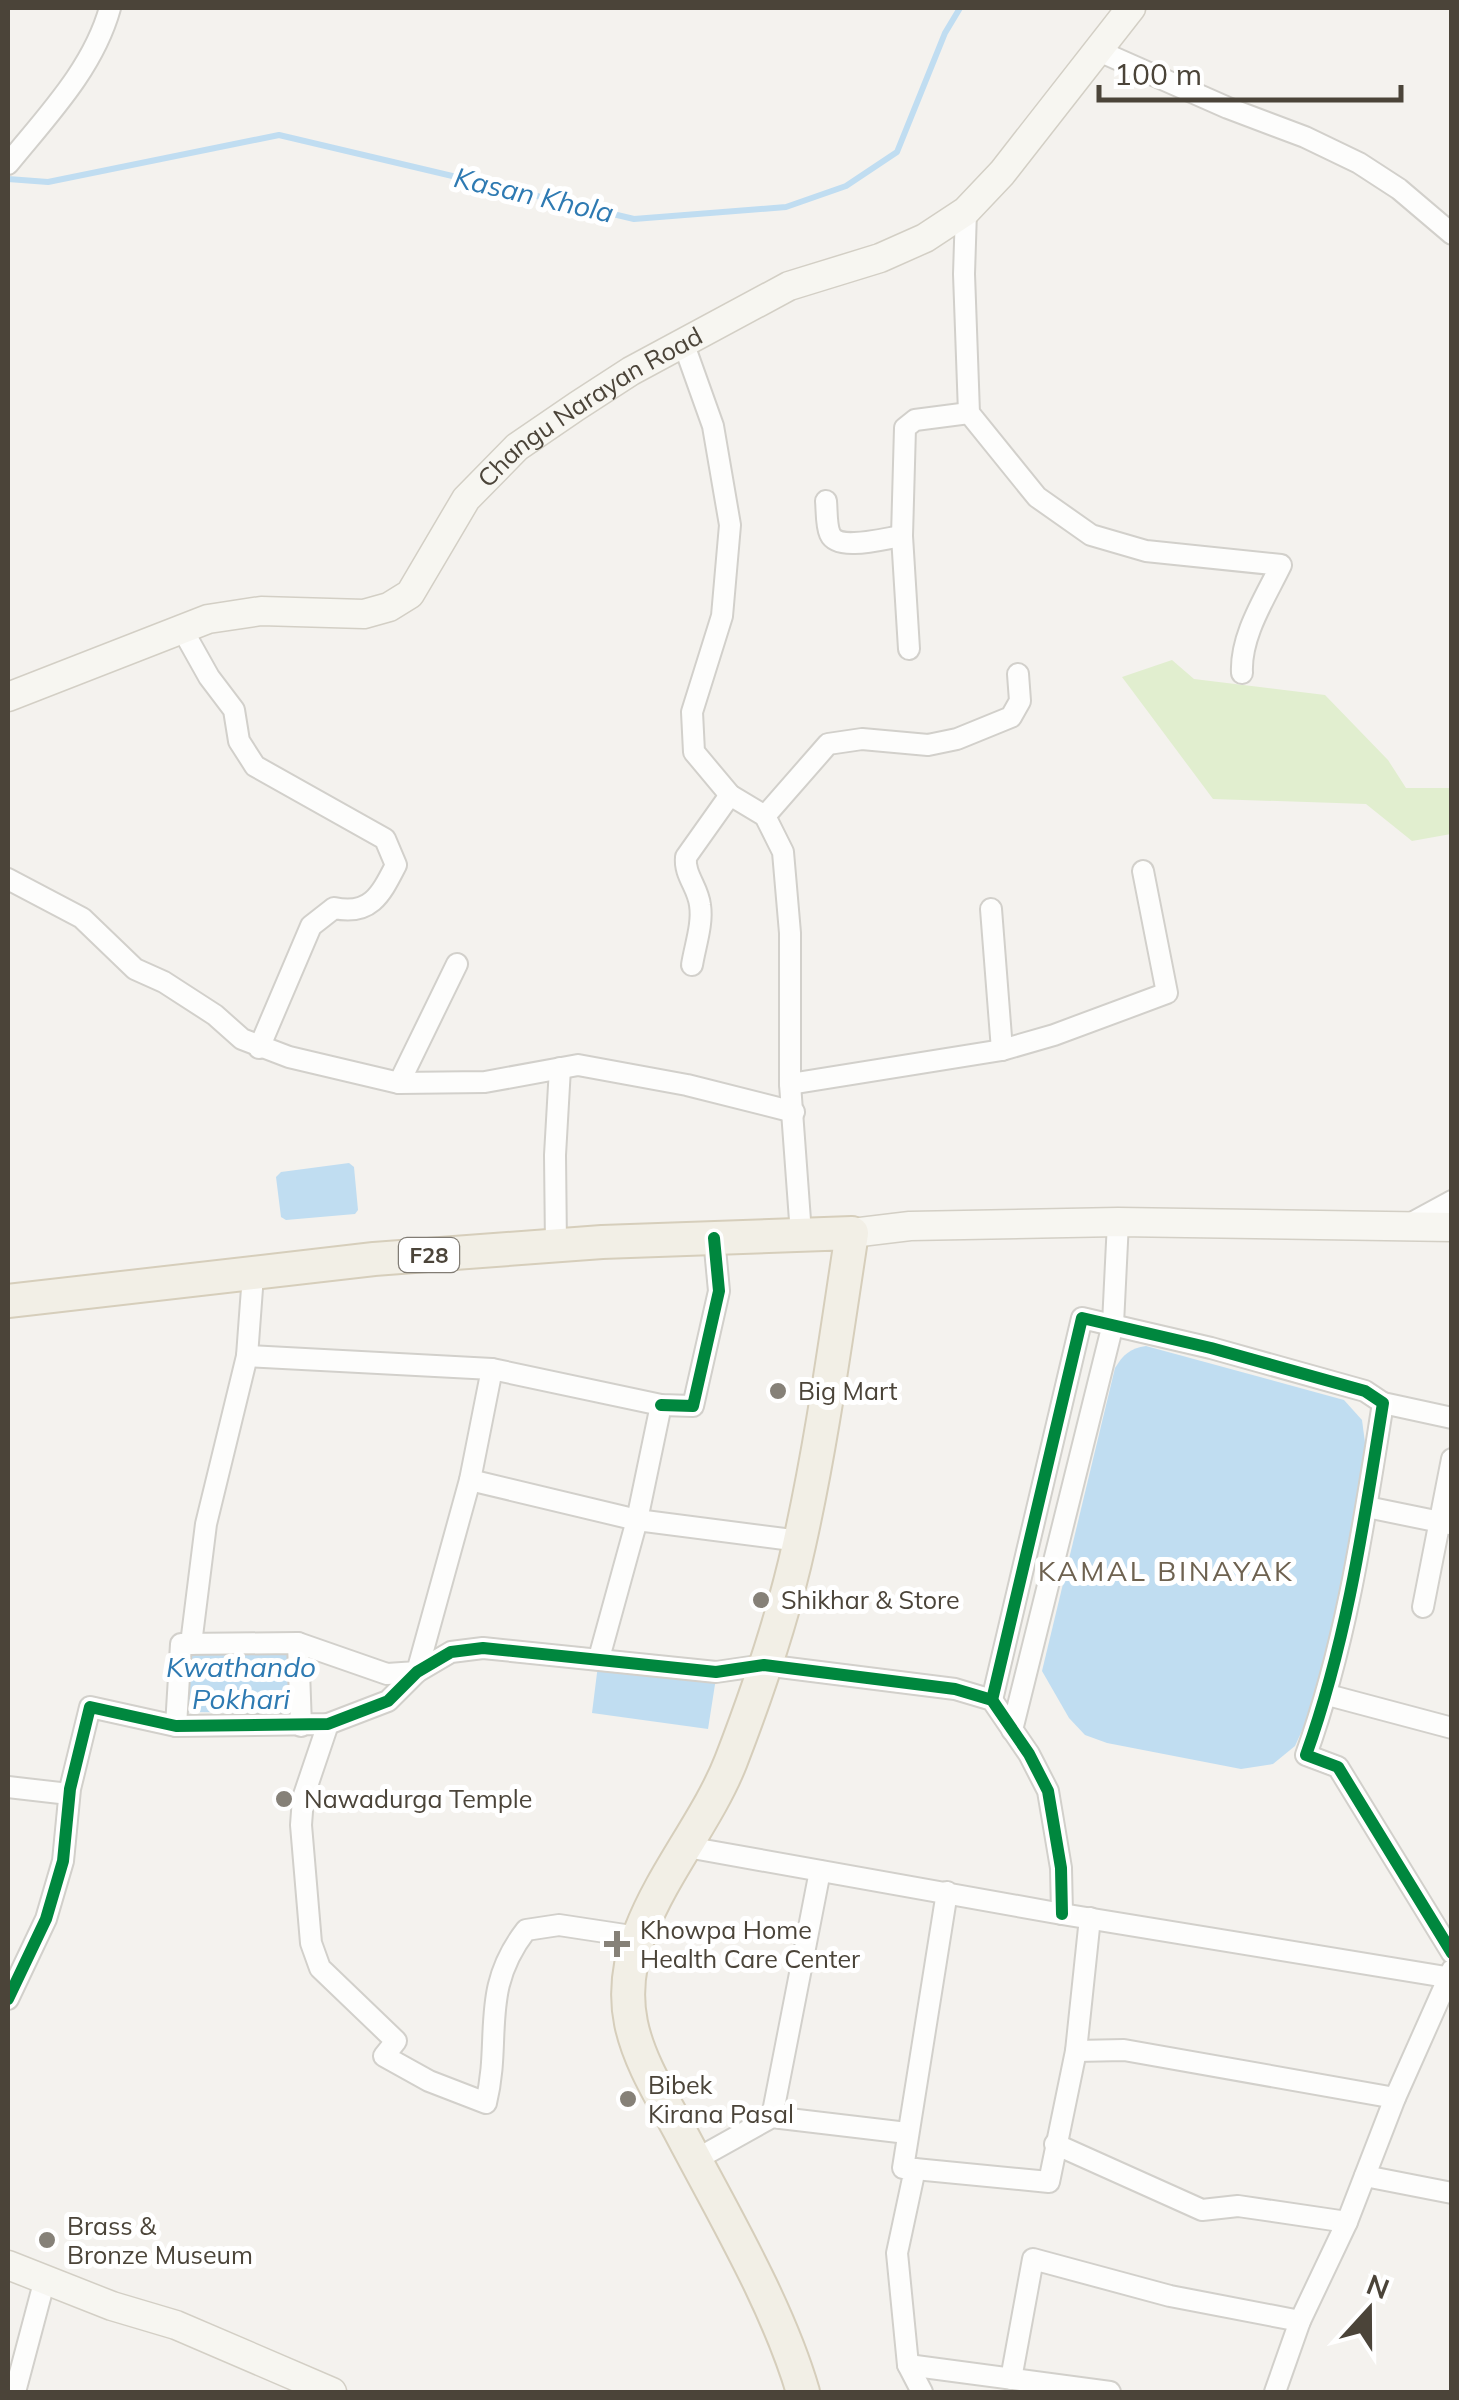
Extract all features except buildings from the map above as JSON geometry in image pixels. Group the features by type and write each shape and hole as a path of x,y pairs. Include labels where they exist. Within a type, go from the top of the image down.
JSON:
{"main road":[{"name":"Changu Narayan Road","path":"8,697 208,619 261,611 364,614 410,594 466,499 517,447 631,370 788,286 880,258 966,211 1131,8"},
{"name":"F28","path":"8,1301 374,1260 910,1226 1118,1222 1452,1227"},
{"path":"803,2392 766,2302 654,2081 631,2024 629,1971 638,1937 730,1765 764,1665 800,1542 818,1453 852,1232"},
{"path":"8,2265 112,2306 176,2325 332,2392"}],"street":[{"path":"8,164 80,74 102,36 110,8"},
{"path":"1099,51 1360,163 1399,189 1452,234"},
{"path":"966,211 969,413 1038,497 1091,535 1146,551 1281,565 1255,618 1242,658 1242,673"},
{"path":"683,342 713,426 730,526 722,616 692,712 694,752 730,795 765,816 782,852 788,895 790,1084 800,1234"},
{"path":"909,648 902,536 905,428 914,420 969,413"},
{"path":"826,501 830,534 835,541 845,545 902,536"},
{"path":"181,627 210,678 234,710 239,741 256,766 385,838 396,865 378,899 351,912 334,908 311,926 260,1048"},
{"path":"765,816 828,744 862,739 928,746 1011,717 1020,701 1018,674"},
{"path":"692,965 700,902 685,869 686,857 730,795"},
{"path":"790,1084 1002,1050 1167,993 1143,871"},
{"path":"8,879 82,918 135,969 164,982 260,1048 398,1084 485,1082 578,1065 687,1085 794,1112"},
{"path":"991,908 1002,1050"},
{"path":"398,1084 457,964"},
{"path":"556,1246 555,1156 560,1068"},
{"path":"1406,1226 1452,1201"},
{"path":"1012,1730 1114,1324 1118,1222"},
{"path":"246,1356 492,1368 661,1405 692,1406 718,1290 714,1238"},
{"path":"190,1644 206,1524 246,1356 253,1275"},
{"path":"992,1700 1082,1318 1345,1384 1383,1402 1452,1418"},
{"path":"417,1672 470,1480 492,1368"},
{"path":"1383,1402 1367,1506 1328,1695 1306,1755 1338,1767 1452,1953"},
{"path":"599,1658 637,1520 661,1405"},
{"path":"1424,1607 1445,1523 1452,1459"},
{"path":"470,1480 637,1520 800,1542"},
{"path":"1367,1506 1445,1523"},
{"path":"298,1643 301,1726"},
{"path":"176,1726 180,1644 298,1643 387,1674 417,1672"},
{"path":"8,1999 46,1919 63,1862 69,1794 90,1707 176,1726 328,1724 388,1702 417,1672 451,1652 483,1648 716,1672 764,1665 955,1689 992,1700 1030,1754 1048,1791 1061,1868 1062,1914"},
{"path":"1328,1695 1452,1728"},
{"path":"328,1724 303,1798 301,1825 311,1942 320,1968 396,2040 384,2056 429,2081 486,2104 492,2079 492,2008 496,1988 513,1946 526,1930 559,1925 638,1937"},
{"path":"8,1787 69,1794"},
{"path":"687,1846 1062,1914 1451,1975 1395,2098 1348,2222 1300,2321 1275,2392"},
{"path":"772,2117 820,1871"},
{"path":"946,1892 902,2168 1049,2182 1076,2051 1090,1918"},
{"path":"1076,2051 1124,2050 1395,2098"},
{"path":"695,2160 772,2117 907,2133"},
{"path":"1055,2144 1202,2210 1253,2207 1348,2222"},
{"path":"916,2169 896,2253 908,2365 922,2392"},
{"path":"1365,2176 1452,2193"},
{"path":"1010,2379 1033,2259 1170,2296 1300,2321"},
{"path":"15,2392 45,2279"},
{"path":"908,2365 1110,2392"}],"green space":[{"path":"1172,660 1194,679 1325,695 1388,760 1406,788 1451,788 1451,834 1412,841 1366,804 1213,799 1122,677"}],"water":[{"path":"349,1163 354,1167 358,1210 355,1214 286,1220 281,1217 276,1177 281,1172"},
{"path":"1146,1346 1344,1400 1362,1420 1366,1450 1338,1617 1320,1691 1295,1746 1273,1764 1241,1769 1107,1743 1085,1735 1069,1718 1042,1671 1115,1368 1128,1353"},
{"name":"Kwathando Pokhari","path":"296,1653 297,1713 185,1712 185,1655"},
{"path":"598,1665 716,1678 708,1729 592,1713"}],"waterway":[{"name":"Kasan Khola","path":"8,179 48,182 279,135 634,219 786,207 846,186 897,152 945,33 960,8"}],"cycle path":[{"path":"661,1405 693,1406 719,1291 714,1238"},
{"path":"992,1700 1082,1318 1211,1348 1365,1391 1383,1403 1369,1492 1333,1669 1306,1755 1338,1767 1452,1953"},
{"path":"8,1999 46,1919 63,1861 70,1789 90,1707 176,1726 328,1724 388,1701 417,1672 451,1652 483,1648 716,1672 764,1665 955,1689 992,1700 1029,1754 1048,1791 1061,1868 1062,1914"}],"place":[{"name":"Big Mart","path":"778,1391"},
{"name":"Shikhar & Store","path":"761,1600"},
{"name":"Nawadurga Temple","path":"284,1799"},
{"name":"Khowpa Home Health Care Center","path":"617,1944"},
{"name":"Bibek Kirana Pasal","path":"628,2099"},
{"name":"Brass & Bronze Museum","path":"47,2240"}],"district":[{"name":"KAMAL BINAYAK","path":"1166,1571"}]}
